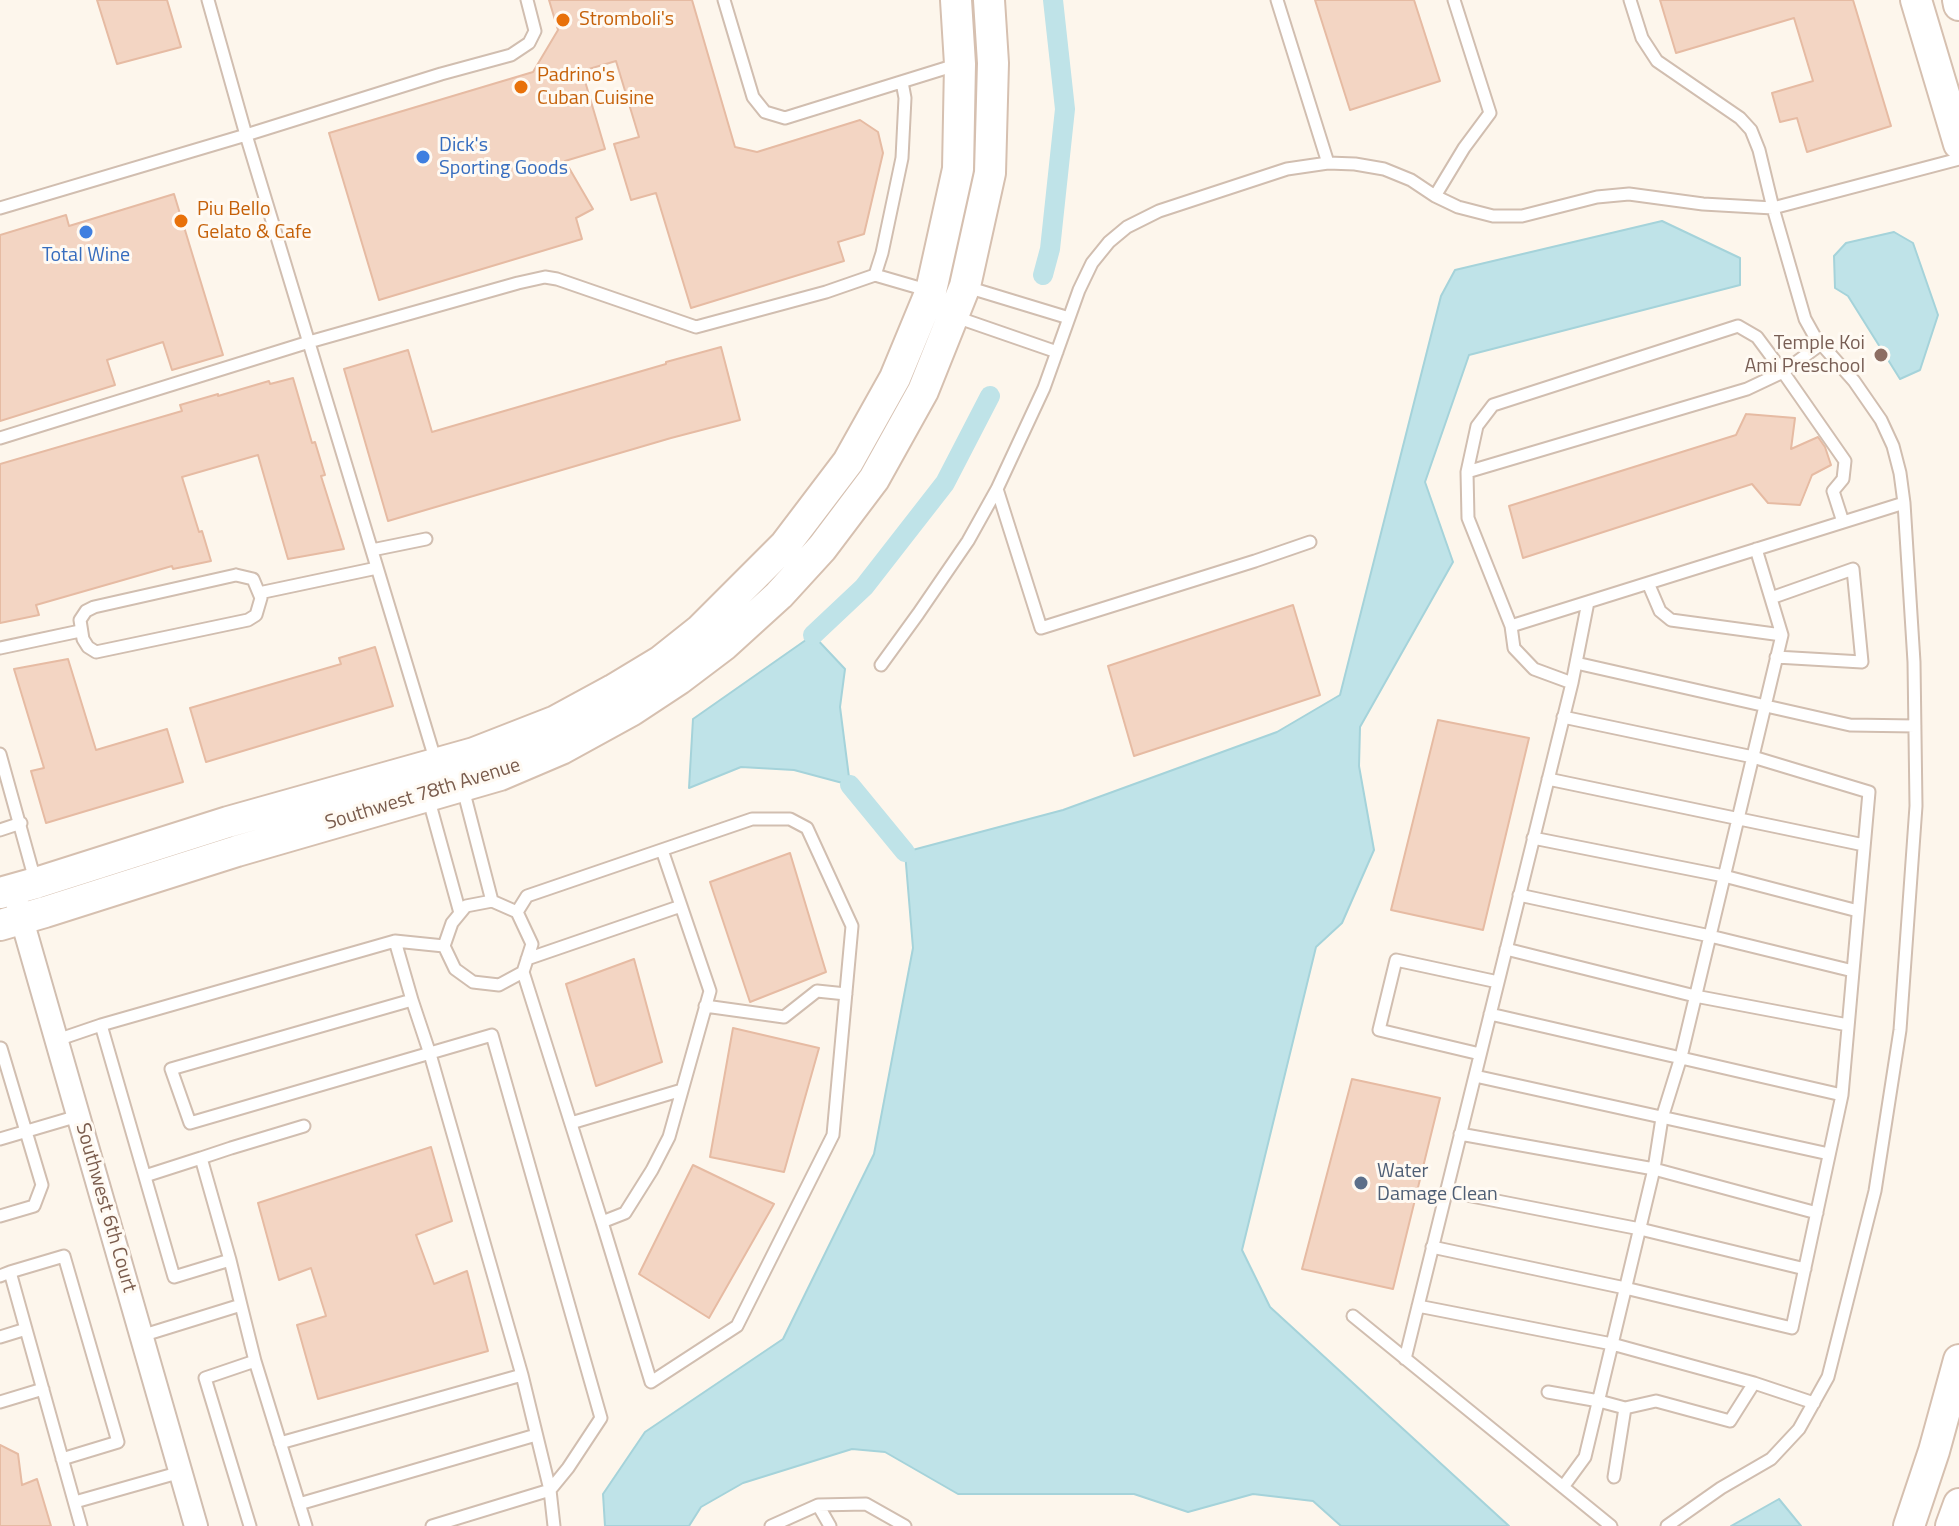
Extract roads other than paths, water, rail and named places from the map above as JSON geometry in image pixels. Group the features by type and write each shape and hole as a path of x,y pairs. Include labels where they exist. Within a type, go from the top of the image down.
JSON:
{"street":[{"path":"947,297 958,169 960,64 956,0"},
{"path":"947,297 990,173 993,63 989,0"},
{"path":"1916,0 1959,144"},
{"name":"Southwest 78th Avenue","path":"16,889 228,822 474,753 556,721 661,661 700,630 785,545 848,462 895,378 947,297"},
{"name":"Southwest 78th Avenue","path":"22,919 237,851 500,775 561,749 632,710 679,679 724,645 779,595 822,548 874,479 923,391 947,297"},
{"path":"428,796 474,753"},
{"path":"393,807 436,762"},
{"name":"Southwest 6th Court","path":"16,889 196,1526"},
{"path":"1909,1526 1959,1360"},
{"path":"1951,1526 1959,1504"}],"lane":[{"path":"208,0 436,762"},
{"path":"0,208 511,55 529,43 535,31 527,0"},
{"path":"724,0 753,97 765,112 785,118 960,64"},
{"path":"1277,0 1328,163"},
{"path":"1435,196 1490,113 1454,0"},
{"path":"1630,0 1642,38 1657,61 1740,118 1751,130 1805,319 1815,337 1854,381 1881,420 1893,446 1904,503 1914,662 1916,806 1897,1045 1875,1191 1828,1377 1799,1429 1771,1459 1721,1488 1667,1526"},
{"path":"875,275 902,158 905,98 902,82"},
{"path":"881,665 968,541 997,489 1044,388 1079,290 1092,263 1109,242 1127,227 1159,211 1287,169 1328,163 1384,169 1411,180 1458,207 1493,216 1522,216 1597,197 1629,194 1703,204 1773,208 1959,159"},
{"path":"0,438 309,342 545,277 696,327 826,292 875,275 947,297 1069,318"},
{"path":"947,297 1057,352"},
{"path":"1572,683 1534,669 1514,648 1511,626 1468,518 1467,472 1477,426 1493,405 1738,326 1757,337 1845,461 1843,479 1833,491 1843,522"},
{"path":"1467,472 1747,389 1783,372 1821,344"},
{"path":"997,489 1041,628 1310,542"},
{"path":"1511,626 1904,503"},
{"path":"372,550 426,539"},
{"path":"1563,1487 1585,1457 1654,1169 1662,1118 1681,1057 1782,635 1756,549"},
{"path":"259,593 377,568"},
{"path":"1771,598 1853,569 1862,662 1776,657"},
{"path":"236,575 253,579 261,598 256,615 248,620 96,652 88,647 80,631 80,620 86,611 94,607 236,575"},
{"path":"1648,583 1660,611 1671,620 1782,635"},
{"path":"1405,1359 1572,683 1588,602"},
{"path":"0,648 80,631"},
{"path":"1576,663 1850,725 1915,726"},
{"path":"1432,1247 1792,1328 1842,1095 1869,792 1753,757 1563,717"},
{"path":"0,754 21,823 16,889"},
{"path":"1548,779 1864,845"},
{"path":"462,787 492,901"},
{"path":"428,796 460,913"},
{"path":"517,912 527,896 752,819 790,819 807,828 852,926 833,1135 737,1326 651,1382 523,972 532,944 517,912 492,901 466,906 452,923 444,946 455,969 473,982 499,985 523,972"},
{"path":"0,830 21,823"},
{"path":"1533,838 1724,876 1858,911"},
{"path":"602,1222 625,1213 669,1137 710,991 662,850"},
{"path":"1519,895 1853,971"},
{"path":"527,959 681,906"},
{"path":"57,1040 395,941 444,946"},
{"path":"395,941 522,1375 550,1490 554,1526"},
{"path":"1506,949 1695,996 1848,1025"},
{"path":"1480,1054 1379,1030 1396,960 1498,982"},
{"path":"705,1006 784,1017 817,991 846,994"},
{"path":"412,1000 171,1069 190,1123 492,1035 601,1418 550,1490 432,1526"},
{"path":"1490,1014 1842,1095"},
{"path":"101,1025 174,1277 230,1260"},
{"path":"0,1216 34,1206 42,1185 1,1048"},
{"path":"1475,1076 1829,1154"},
{"path":"571,1123 682,1090"},
{"path":"0,1139 78,1116"},
{"path":"145,1176 304,1126"},
{"path":"1460,1134 1654,1169 1817,1213"},
{"path":"201,1158 255,1361 306,1526"},
{"path":"1446,1191 1640,1229 1805,1269"},
{"path":"62,1459 118,1442 64,1256 5,1274 26,1329 62,1459 75,1502 81,1526"},
{"path":"141,1336 241,1305"},
{"path":"1418,1306 1612,1344 1814,1403"},
{"path":"1353,1316 1611,1526"},
{"path":"0,1337 26,1329"},
{"path":"250,1526 205,1378 255,1361"},
{"path":"280,1443 522,1375"},
{"path":"1548,1392 1625,1408 1656,1401 1730,1421 1754,1383"},
{"path":"0,1402 43,1389"},
{"path":"1614,1477 1625,1408"},
{"path":"299,1504 536,1435"},
{"path":"75,1502 181,1472"},
{"path":"775,1525 818,1505 866,1504 905,1526"},
{"path":"818,1505 830,1526"}],"water":[{"path":"1662,221 1740,258 1740,285 1469,355 1425,482 1453,562 1360,727 1359,766 1374,850 1342,923 1316,947 1242,1250 1270,1307 1509,1526 1341,1526 1313,1501 1253,1494 1188,1512 1134,1494 958,1494 885,1452 852,1449 743,1483 701,1507 689,1526 605,1526 603,1494 645,1432 783,1339 874,1154 913,948 905,852 1063,810 1277,732 1340,695 1441,296 1455,270"},
{"path":"1894,232 1913,243 1938,315 1920,370 1900,379 1848,296 1835,288 1834,256 1846,243"},
{"path":"813,635 845,669 840,707 850,785 794,770 741,767 689,788 693,719"},
{"path":"1779,1499 1801,1526 1731,1526"}],"waterway":[{"path":"1043,275 1050,249 1065,109 1053,0"},
{"path":"813,635 864,587 945,483 990,396"},
{"path":"850,785 905,852"}],"place":[{"name":"Stromboli's","path":"563,20"},
{"name":"Padrino's Cuban Cuisine","path":"521,87"},
{"name":"Dick's Sporting Goods","path":"423,157"},
{"name":"Piu Bello Gelato & Cafe","path":"181,221"},
{"name":"Total Wine","path":"86,232"},
{"name":"Temple Koi Ami Preschool","path":"1881,355"},
{"name":"Water Damage Clean","path":"1361,1183"}]}
